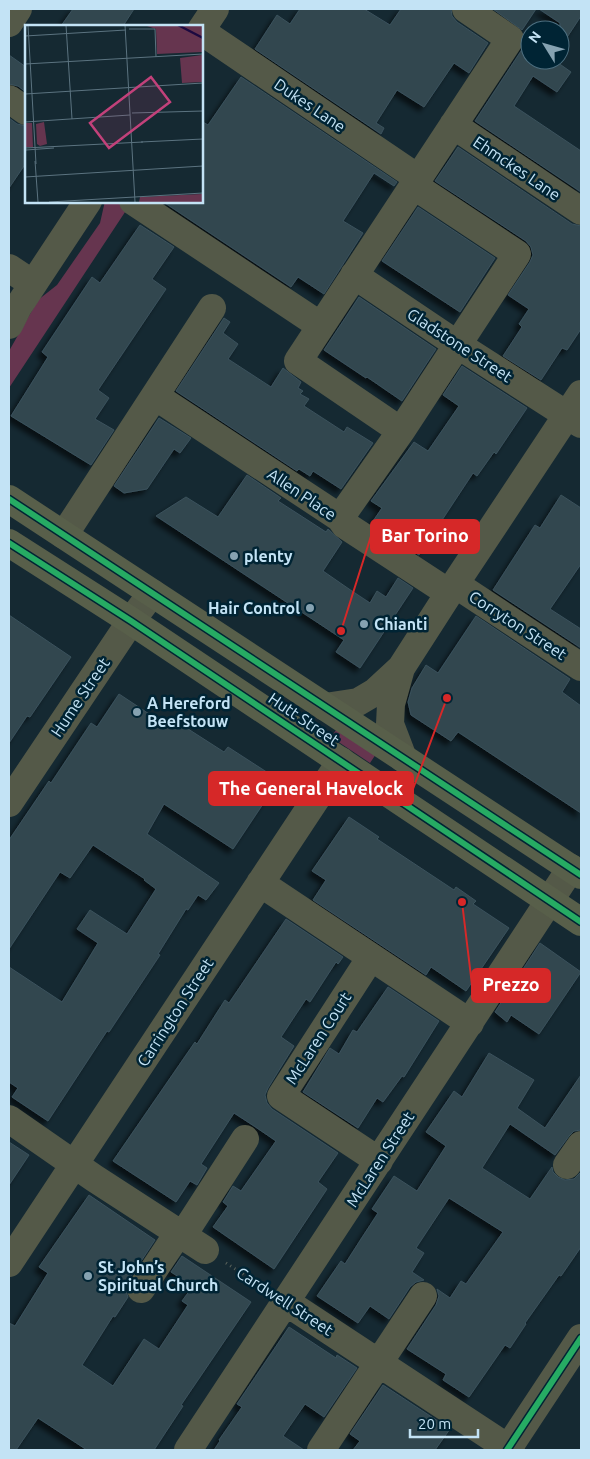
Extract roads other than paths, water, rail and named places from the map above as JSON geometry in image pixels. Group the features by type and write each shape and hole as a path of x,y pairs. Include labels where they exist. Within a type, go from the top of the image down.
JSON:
{"main road":[{"name":"Hutt Street","path":"9,498 576,872"},
{"name":"Hutt Street","path":"9,543 131,621 581,922"}],"street":[{"path":"9,23 18,9"},
{"path":"202,29 215,9"},
{"path":"401,431 298,361 510,38 466,9"},
{"name":"Dukes Lane","path":"202,32 517,254 458,345"},
{"path":"9,99 25,110"},
{"name":"Ehmckes Lane","path":"453,125 581,211"},
{"path":"12,317 87,202"},
{"path":"135,202 321,326"},
{"path":"9,268 33,284"},
{"name":"Gladstone Street","path":"354,275 458,345 577,411"},
{"path":"64,535 212,308"},
{"path":"340,518 458,345"},
{"name":"Allen Place","path":"155,396 340,518 345,525 452,588"},
{"path":"325,707 358,702 375,692 401,668 452,588 577,411"},
{"name":"Corryton Street","path":"452,588 581,667"},
{"name":"Hume Street","path":"9,803 131,621 152,593"},
{"path":"401,668 391,704 390,724 403,758"},
{"name":"Carrington Street","path":"9,1262 341,761"},
{"name":"McLaren Street","path":"188,1450 550,900 576,872"},
{"path":"260,883 470,1023"},
{"name":"McLaren Court","path":"371,957 281,1096 379,1161"},
{"path":"9,1119 94,1178 205,1250"},
{"path":"140,1289 246,1139"},
{"path":"321,1450 423,1296"},
{"name":"Cardwell Street","path":"286,1302 508,1450"},
{"path":"508,1450 581,1338"}],"place":[{"name":"plenty","path":"234,556"},
{"name":"Hair Control","path":"310,608"},
{"name":"Chianti","path":"364,624"},
{"name":"Bar Torino","path":"341,631"},
{"name":"The General Havelock","path":"447,698"},
{"name":"A Hereford Beefstouw","path":"137,712"},
{"name":"Prezzo","path":"462,902"},
{"name":"St John’s Spiritual Church","path":"88,1276"}]}
